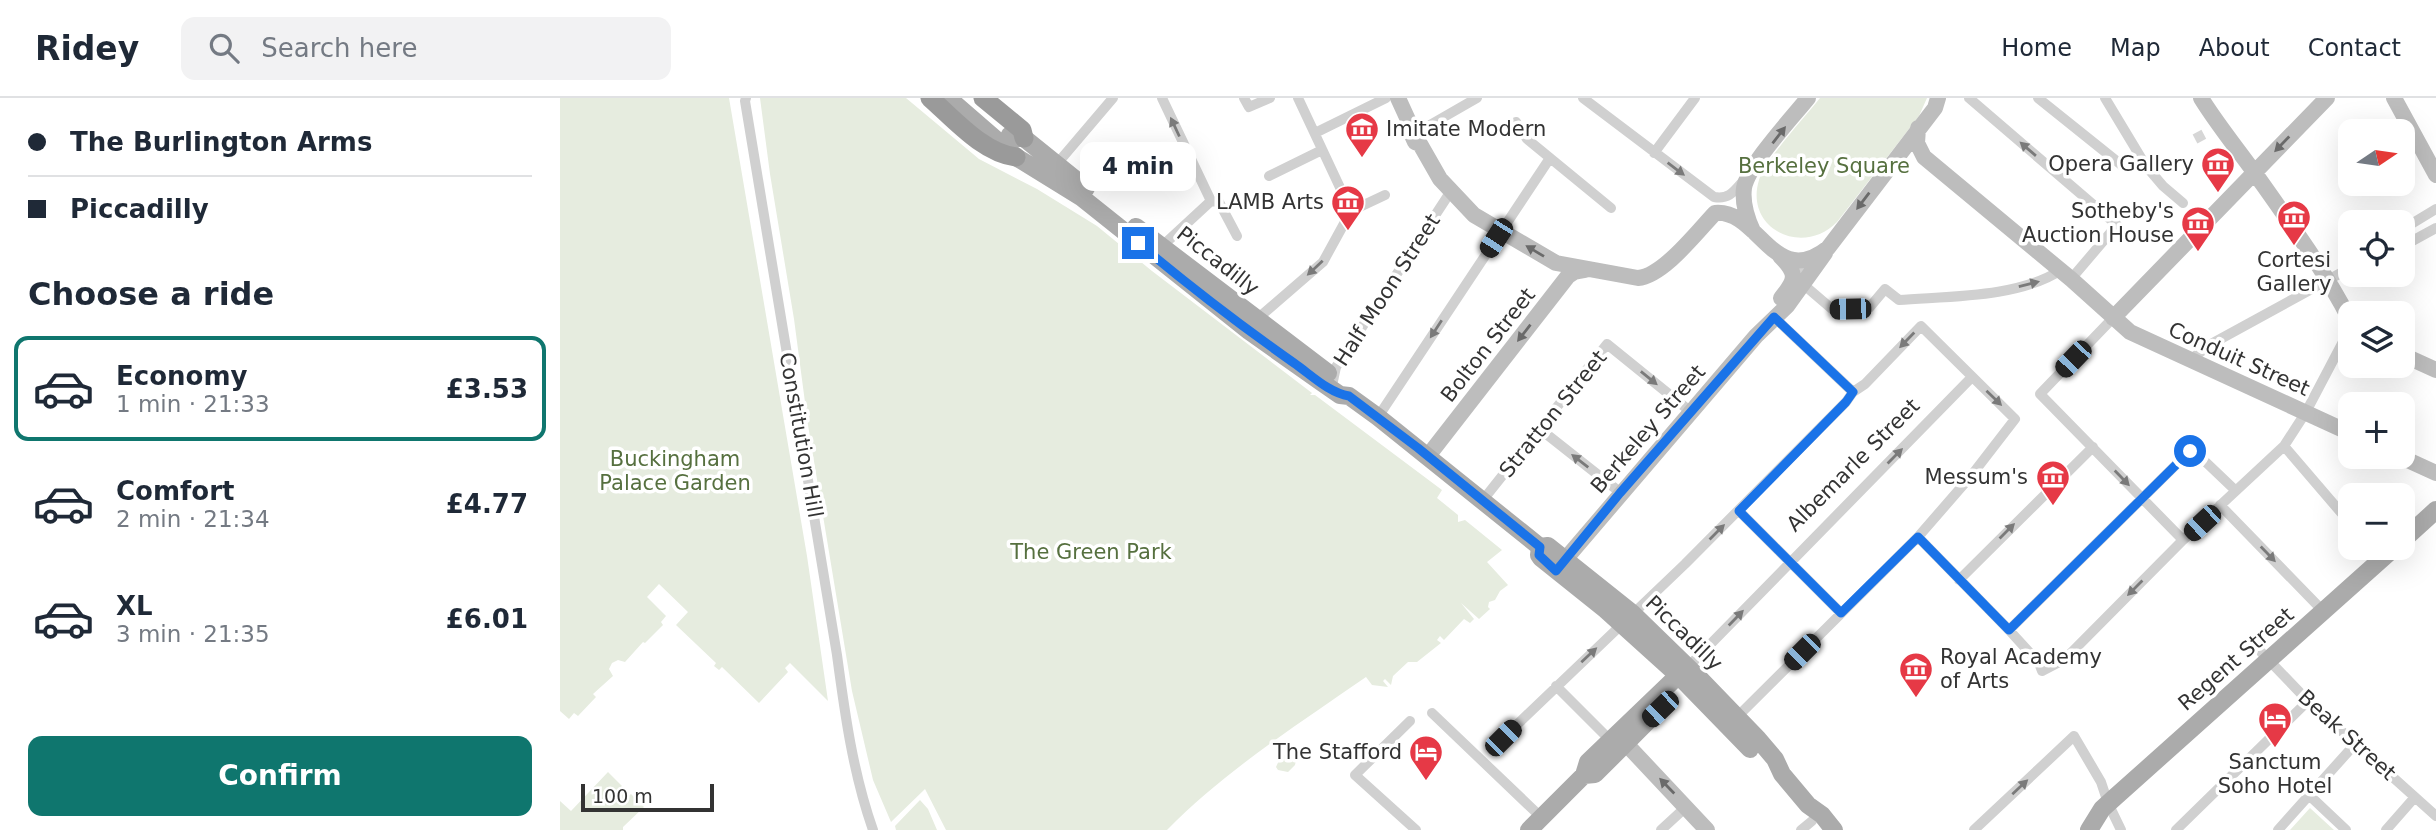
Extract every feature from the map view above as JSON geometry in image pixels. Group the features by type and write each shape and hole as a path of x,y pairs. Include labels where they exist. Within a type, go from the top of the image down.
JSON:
{"highway":[{"path":"930,98 980,140 1004,156 1016,157"},
{"path":"983,98 1022,130 1024,138"}],"main road":[{"name":"Piccadilly","path":"948,98 1016,157 1081,197 1257,320 1338,388"},
{"name":"Piccadilly","path":"964,98 1014,138 1024,138 1249,331 1338,388 1428,456 1540,547 1548,546 1561,566 1627,619 1737,717 1774,759 1810,821 1822,815 1834,830"},
{"path":"2415,515 2436,496"},
{"path":"2415,529 2436,510"},
{"name":"Regent Street","path":"2320,608 2366,560"},
{"name":"Regent Street","path":"2076,830 2092,806 2106,798 2320,608 2379,560"},
{"name":"Piccadilly","path":"1686,674 1756,754 1780,772"},
{"path":"1535,824 1584,775 1588,762 1617,742 1686,674"},
{"name":"Regent Street","path":"2089,830 2106,798"}],"street":[{"path":"1056,165 1112,98"},
{"path":"1162,98 1211,201"},
{"path":"1244,98 1249,107 1270,98"},
{"path":"1298,98 1351,211"},
{"path":"1315,133 1387,98"},
{"path":"1398,98 1415,142 1420,144 1440,179 1474,215 1548,260 1587,270 1638,278 1647,277 1659,270 1714,206 1721,199 1730,196 1808,98"},
{"path":"1409,121 1420,129 1428,127 1477,98"},
{"path":"1583,98 1654,153 1714,206 1729,214 1778,254 1795,260 1813,257 1828,248 1935,108 1938,98"},
{"path":"1654,153 1695,98"},
{"path":"1795,260 1804,285 1832,309 1870,309 1885,289 1899,300 1980,294 2066,275 2117,225 1969,98"},
{"path":"2038,98 2124,167 2146,166"},
{"path":"2105,98 2146,166 2163,186 2183,203"},
{"path":"2201,98 2329,280 2340,301"},
{"path":"2183,540 2040,394 2327,98"},
{"path":"2394,98 2434,171"},
{"name":"Constitution Hill","path":"744,99 855,770 873,830"},
{"path":"1516,122 1527,139 1611,208"},
{"path":"1420,144 1428,127"},
{"path":"1919,128 1917,143 1924,157"},
{"path":"1269,176 1322,150"},
{"path":"1898,154 1909,152 1924,157"},
{"name":"Conduit Street","path":"1924,157 2130,332 2338,427"},
{"path":"1378,417 1550,158"},
{"path":"1750,173 1744,188 1744,203 1754,233"},
{"name":"Half Moon Street","path":"1338,388 1336,367 1451,191"},
{"path":"1257,320 1323,262 1351,211 1385,195"},
{"path":"1211,201 1219,202 1237,236"},
{"path":"1160,253 1211,201"},
{"path":"2415,222 2436,209"},
{"path":"2415,240 2436,229"},
{"name":"Berkeley Street","path":"1561,566 1620,493 1774,317 1787,306 1828,248"},
{"name":"Berkeley Street","path":"1774,317 1777,305 1794,278 1789,265 1778,254"},
{"name":"Bolton Street","path":"1428,456 1568,276 1587,270"},
{"path":"2191,359 2213,343 2338,275"},
{"path":"1774,317 1853,392"},
{"path":"1503,738 1739,511 1853,392 1865,384 1921,326 2015,419 1972,476 1918,537 1737,717"},
{"name":"Stratton Street","path":"1483,500 1607,344 1691,412"},
{"path":"1918,537 2009,630 2039,663 2042,671 2065,659 2183,540 2284,446 2338,353"},
{"path":"2415,360 2436,370"},
{"name":"Albemarle Street","path":"1686,674 1789,562 1972,377"},
{"path":"1540,429 1620,493"},
{"path":"2284,446 2338,509"},
{"path":"1959,580 2093,447"},
{"path":"2009,630 2192,449 2235,490"},
{"path":"2415,463 2436,473"},
{"path":"2220,505 2320,608"},
{"path":"1739,511 1841,613"},
{"name":"Beak Street","path":"2265,656 2308,701 2436,816"},
{"path":"1556,686 1686,807 1707,830"},
{"path":"2176,830 2308,701"},
{"path":"1432,713 1535,824"},
{"path":"1410,720 1355,775 1416,830"},
{"path":"1974,830 2074,736 2121,830"},
{"path":"2278,830 2356,743"},
{"path":"2309,796 2346,830"},
{"path":"2386,830 2415,797"},
{"path":"1661,830 1686,807"}],"green space":[{"name":"Buckingham Palace Garden","path":"560,98 729,98 807,556 828,701 790,663 785,668 788,672 759,703 722,667 719,670 714,666 716,663 676,625 688,612 659,584 647,597 666,616 661,622 663,625 625,662 618,660 612,663 609,669 613,676 593,694 596,697 578,716 574,713 569,719 560,711"},
{"name":"The Green Park","path":"760,98 906,98 979,159 1037,189 1097,226 1312,393 1310,395 1315,395 1442,490 1437,498 1458,515 1458,522 1465,520 1502,550 1487,562 1508,585 1500,591 1495,600 1489,602 1490,609 1479,619 1461,603 1474,619 1470,623 1464,619 1444,640 1440,636 1437,640 1441,643 1417,662 1408,662 1393,676 1391,685 1385,679 1383,681 1388,687 1372,685 1366,677 1238,768 1167,830 946,830 925,789 891,822 873,780 852,691 808,425"},
{"name":"Berkeley Square","path":"1820,98 1927,98 1919,116 1837,222 1823,232 1808,237 1793,237 1768,224 1760,212 1757,197 1759,180 1777,150"},
{"path":"1293,752 1297,756 1295,765 1288,772 1278,770 1276,767 1281,756"},
{"path":"608,772 622,786 618,790 626,798 631,794 644,807 623,830 560,830 560,801 571,811"},
{"path":"920,800 928,809 937,830 896,830 895,826"},
{"path":"2310,808 2334,830 2290,830"}],"tunnel":[{"path":"2195,139 2208,132"}],"place":[{"name":"Imitate Modern","path":"1362,159"},
{"name":"Opera Gallery","path":"2218,194"},
{"name":"LAMB Arts","path":"1348,232"},
{"name":"Cortesi Gallery","path":"2294,247"},
{"name":"Sotheby's Auction House","path":"2198,253"},
{"name":"Messum's","path":"2053,507"},
{"name":"Royal Academy of Arts","path":"1916,699"},
{"name":"Sanctum Soho Hotel","path":"2275,749"},
{"name":"The Stafford","path":"1426,782"}],"route":[{"path":"1138,243 1249,331 1340,395 1349,396 1418,448 1540,547 1539,555 1556,571 1620,493 1774,317 1853,392 1739,511 1841,613 1918,537 2009,630 2190,451"}]}
